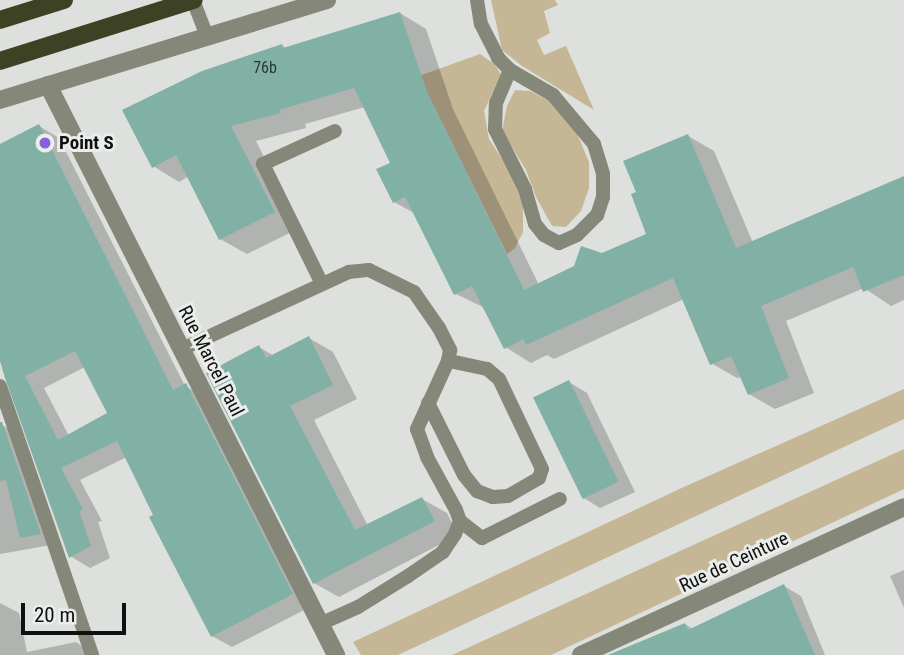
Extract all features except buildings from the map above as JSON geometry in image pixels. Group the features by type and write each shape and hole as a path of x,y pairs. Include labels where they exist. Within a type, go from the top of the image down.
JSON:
{"main road":[{"path":"0,20 64,0"},
{"path":"0,61 193,0"}],"street":[{"path":"0,100 327,0"},
{"name":"Rue Marcel Paul","path":"48,85 333,651"},
{"name":"Rue de Ceinture","path":"582,655 904,507"}],"lane":[{"path":"193,0 207,37"},
{"path":"477,0 490,47 510,70 553,95 594,144 603,174 603,197 597,215 577,235 559,243 544,235 535,225 525,189 495,129 496,103 510,70"},
{"path":"322,284 263,164 335,131"},
{"path":"181,349 349,272 369,271 414,292 439,328 450,350 448,361 418,429 427,457 460,521 482,538 560,499"},
{"path":"428,403 464,475 477,491 493,497 508,496 539,478 542,469 499,379 487,369 448,361"},
{"path":"0,386 92,655"},
{"path":"320,624 358,607 443,552 460,521"}],"shaded area":[{"path":"491,0 555,0 558,5 544,11 550,33 537,40 544,55 566,46 594,110 522,66 502,50"},
{"path":"480,54 494,64 501,74 484,111 489,139 513,176 523,205 523,232 515,248 507,254 419,76"},
{"path":"515,90 530,91 553,103 576,131 589,162 589,188 581,211 566,227 552,226 536,197 526,170 502,131 507,106"},
{"path":"904,389 904,419 398,655 361,655 353,642 686,486"},
{"path":"904,449 904,489 551,655 452,655"}],"place":[{"name":"Point S","path":"45,143"}]}
